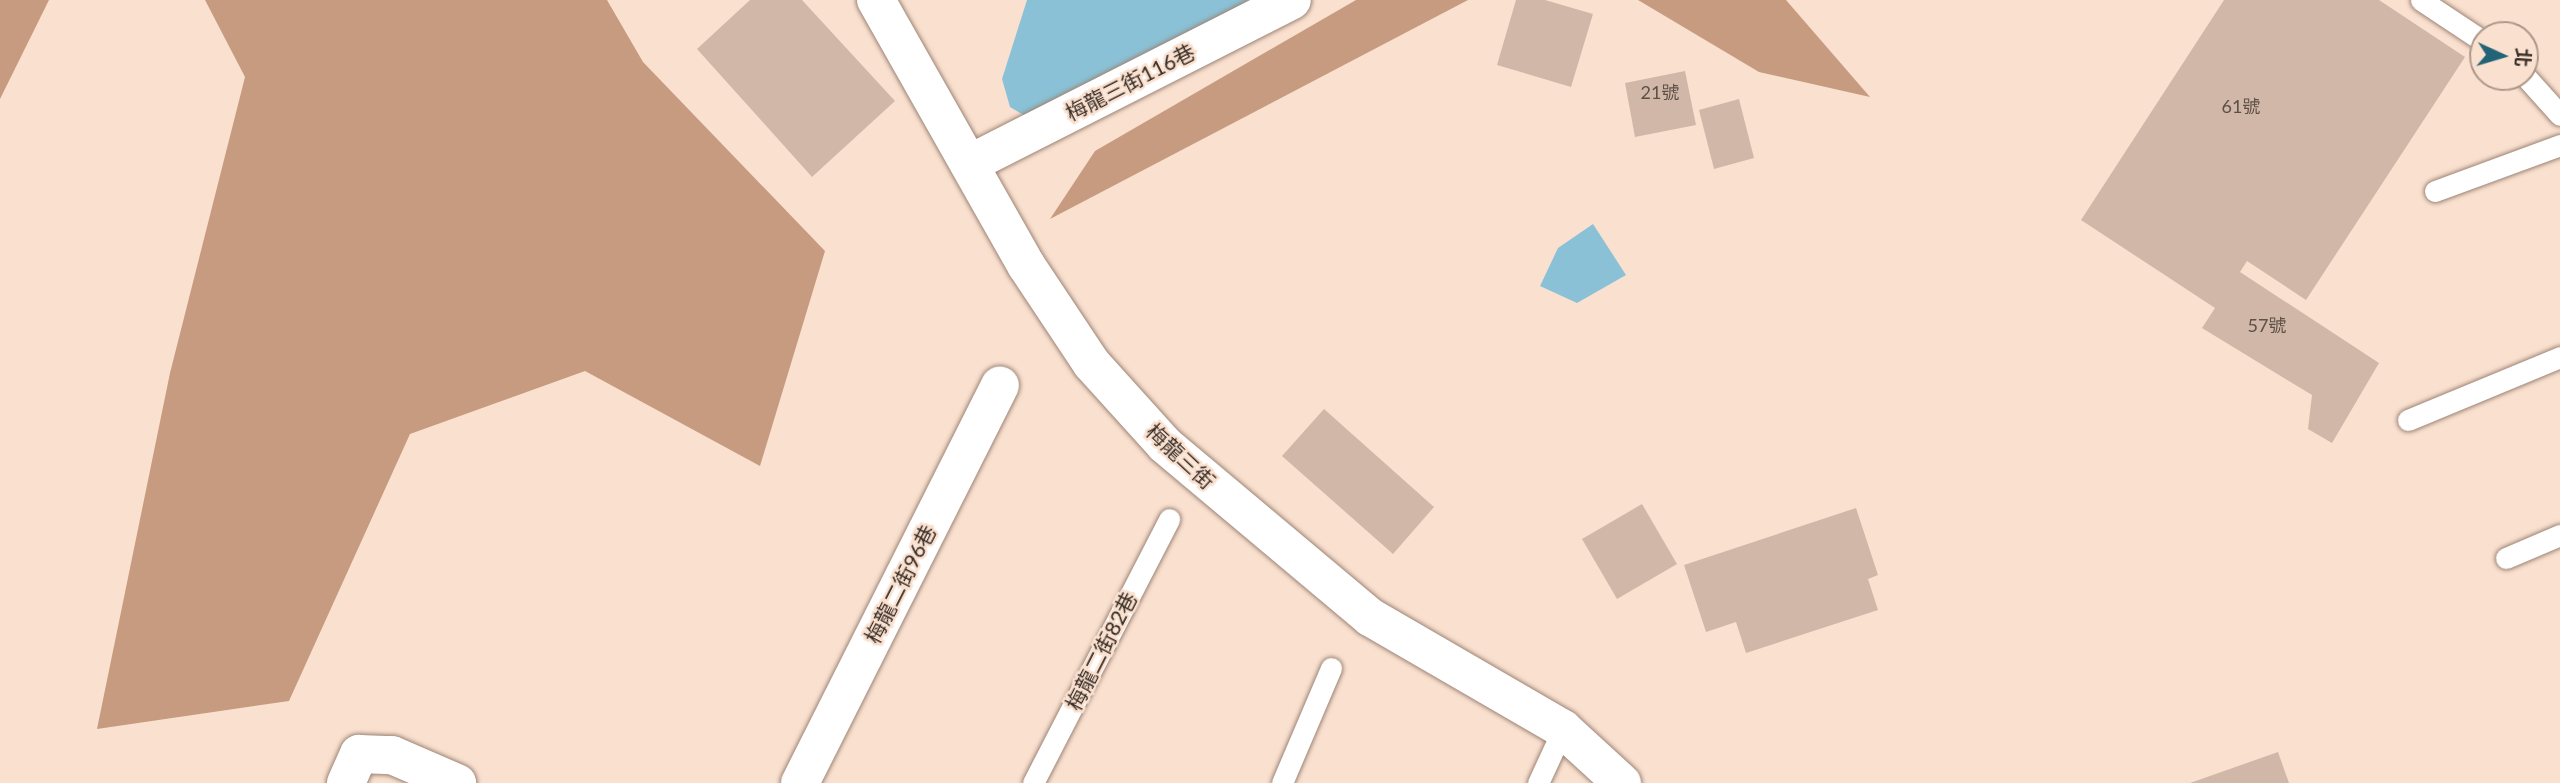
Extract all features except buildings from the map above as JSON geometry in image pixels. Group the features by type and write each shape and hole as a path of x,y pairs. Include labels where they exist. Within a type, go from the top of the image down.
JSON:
{"street":[{"name":"梅龍三街","path":"876,0 1026,265 1091,363 1165,445 1370,617 1563,729 1622,783"},
{"name":"梅龍三街116巷","path":"969,164 1292,0"},
{"name":"梅龍二街96巷","path":"800,783 1000,385"},
{"path":"346,783 359,754 392,755 457,783"}],"lane":[{"path":"2421,0 2469,32"},
{"path":"2538,91 2560,115"},
{"path":"2435,191 2560,145"},
{"path":"2409,420 2560,357"},
{"name":"梅龍二街82巷","path":"1033,783 1169,519"},
{"path":"2506,558 2560,535"},
{"path":"1282,783 1331,668"},
{"path":"1538,783 1563,729"}],"shaded area":[{"path":"0,0 49,0 0,99"},
{"path":"205,0 607,0 643,62 825,251 760,466 585,371 410,434 289,701 97,729 170,373 245,77"},
{"path":"1356,0 1468,0 1050,219 1095,151"},
{"path":"1638,0 1786,0 1870,97 1759,72"}],"water":[{"path":"1027,0 1249,0 1032,120 1010,107 1002,79"},
{"path":"1593,224 1626,275 1577,303 1540,286 1558,248"}]}
